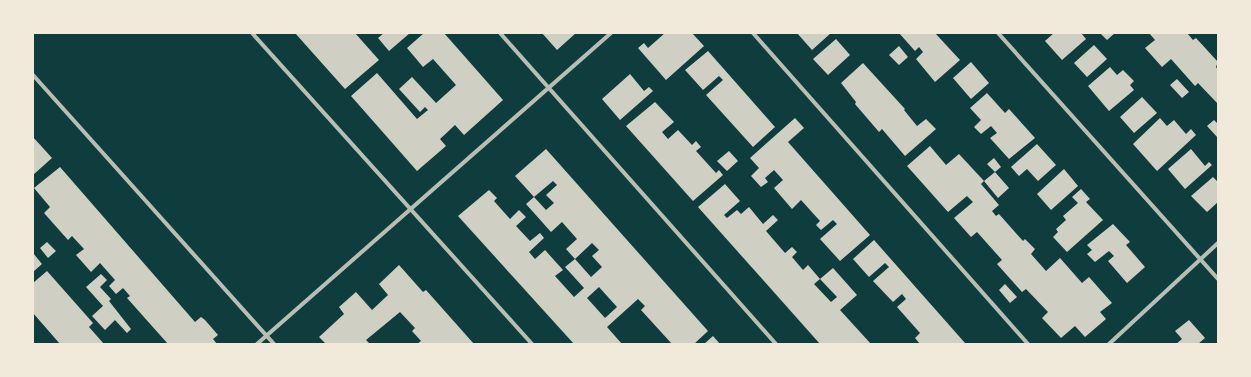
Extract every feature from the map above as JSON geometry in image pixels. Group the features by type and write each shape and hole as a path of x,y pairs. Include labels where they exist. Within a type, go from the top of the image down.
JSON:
{"street":[{"path":"252,33 532,344"},
{"path":"500,33 776,344"},
{"path":"257,344 611,33"},
{"path":"753,33 1028,344"},
{"path":"998,33 1218,279"},
{"path":"33,75 274,344"},
{"path":"1108,344 1218,243"}],"building":[{"path":"295,33 355,33 379,60 345,89"},
{"path":"384,33 410,33 389,51 378,38"},
{"path":"424,33 444,33 503,100 464,135 455,125 440,139 446,146 417,171 351,96 377,73 417,119 428,110 425,107 420,112 399,89 412,77 436,103 456,85 433,59 423,67 407,48"},
{"path":"542,33 576,33 557,50"},
{"path":"665,33 692,33 704,46 666,80 638,48 644,43 648,48"},
{"path":"797,33 831,33 812,50"},
{"path":"899,33 935,33 960,60 935,82 916,59 923,52 919,47 915,51"},
{"path":"1054,33 1081,33 1086,39 1062,60 1045,41"},
{"path":"1100,33 1115,33 1107,40"},
{"path":"1149,33 1187,33 1193,40 1196,38 1218,62 1216,67 1218,70 1218,104 1198,83 1195,86 1171,59 1162,67 1145,48 1155,40"},
{"path":"836,39 850,55 828,75 813,59"},
{"path":"1094,45 1107,59 1087,77 1074,63"},
{"path":"899,46 908,57 899,65 889,55"},
{"path":"708,51 775,127 753,147 706,95 723,80 719,76 703,90 685,70"},
{"path":"971,62 989,83 971,99 953,78"},
{"path":"863,63 905,109 904,110 917,126 926,119 936,129 905,156 882,129 879,132 855,104 856,102 841,83"},
{"path":"1110,67 1117,75 1123,70 1134,81 1130,85 1134,90 1109,111 1088,86"},
{"path":"630,74 644,91 649,87 653,91 620,120 602,99"},
{"path":"1177,79 1189,92 1182,98 1170,85"},
{"path":"987,93 1005,113 1009,109 1035,138 1009,159 990,138 997,133 991,126 981,134 974,127 981,120 970,108"},
{"path":"1142,97 1157,113 1134,133 1120,117"},
{"path":"655,102 674,122 662,132 668,139 678,130 692,145 696,141 701,147 696,151 716,173 719,170 723,175 693,201 626,126"},
{"path":"795,118 804,128 788,142 870,235 840,261 820,239 837,224 833,220 821,230 816,225 820,221 801,200 792,209 774,188 783,180 774,170 765,178 768,182 761,187 751,176 759,168 750,158"},
{"path":"1160,118 1167,126 1174,120 1186,134 1191,129 1196,135 1157,171 1133,144"},
{"path":"1214,120 1218,124 1218,138 1207,126"},
{"path":"33,137 52,158 33,175"},
{"path":"1037,144 1056,165 1038,181 1027,169 1019,176 1011,167"},
{"path":"930,146 946,165 959,154 984,181 981,184 999,205 992,211 996,216 999,214 1023,241 1025,239 1035,249 1031,254 1046,271 1060,258 1082,283 1089,277 1112,303 1100,312 1106,319 1085,337 1075,326 1061,338 1042,318 1048,312 1026,289 1022,292 997,264 1002,260 977,232 971,237 954,218 973,202 967,196 948,212 907,166"},
{"path":"546,149 708,331 694,344 672,344 641,310 645,306 638,299 607,327 622,344 574,344 458,216 489,190 497,198 494,201 510,219 519,210 526,217 516,226 530,241 540,233 544,238 529,252 535,259 545,250 563,270 555,276 574,297 584,288 565,267 575,259 566,249 577,239 562,222 551,232 526,204 534,197 515,176","holes":["553,181 557,185 546,195 554,203 546,210 534,197","592,243 599,250 592,256 602,267 591,277 575,259","599,287 617,307 605,318 587,298"]},
{"path":"1191,149 1205,166 1209,162 1212,165 1185,189 1168,169"},
{"path":"729,151 738,161 727,171 717,161"},
{"path":"994,158 1001,167 995,172 987,164"},
{"path":"60,167 195,322 201,317 205,320 218,335 213,339 217,344 168,344 127,298 130,296 123,288 116,294 109,286 115,280 100,263 91,272 76,255 84,249 72,236 68,240 44,213 50,207 34,188"},
{"path":"1064,169 1078,186 1051,210 1037,194"},
{"path":"995,172 1009,188 998,198 984,181"},
{"path":"1213,177 1218,182 1218,202 1207,212 1191,196"},
{"path":"725,184 740,201 724,215 727,218 737,210 741,214 749,207 763,224 773,215 778,220 766,231 785,253 792,247 797,252 792,257 803,270 808,265 820,279 833,268 857,295 840,310 871,344 820,344 698,207","holes":["820,279 837,297 831,302 814,284"]},
{"path":"1081,189 1090,199 1086,202 1103,220 1067,252 1053,237 1058,232 1056,229 1066,220 1063,216 1078,203 1072,197"},
{"path":"1113,224 1130,242 1126,245 1145,267 1127,283 1108,261 1114,256 1109,251 1095,262 1087,254 1092,250 1087,245"},
{"path":"874,240 965,343 964,344 920,344 915,338 920,333 897,307 906,299 902,294 893,302 873,281 889,267 885,263 869,277 853,259"},
{"path":"47,242 56,251 48,258 40,248"},
{"path":"33,253 42,264 33,272"},
{"path":"399,265 423,292 426,290 474,344 417,344 421,341 412,331 415,328 400,312 366,340 370,344 326,344 319,337 344,314 339,307 356,292 372,310 388,295 379,284"},
{"path":"47,271 93,323 89,327 104,344 60,344 33,313 33,283"},
{"path":"101,274 107,280 100,287 111,299 109,301 131,329 127,333 115,320 105,330 92,316 103,306 86,287"},
{"path":"1005,284 1017,297 1010,303 999,290"},
{"path":"1189,320 1205,338 1198,344 1176,344 1182,339 1175,331"},
{"path":"713,336 720,344 704,344"}]}
